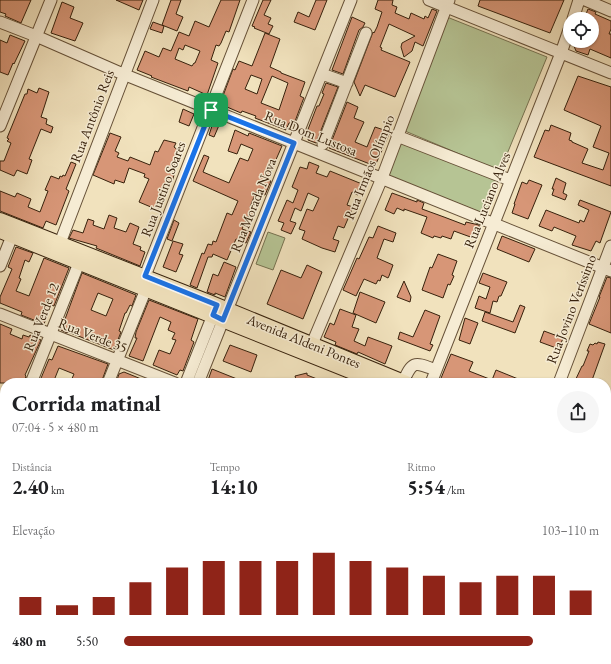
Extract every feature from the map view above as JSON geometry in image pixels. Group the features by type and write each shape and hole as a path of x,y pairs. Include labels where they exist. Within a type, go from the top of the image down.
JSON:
{"main road":[{"name":"Avenida Aldeni Pontes","path":"0,220 60,243 146,283 220,312 312,344 394,378"},
{"name":"Avenida Aldeni Pontes","path":"6,233 79,262 146,283"},
{"name":"Avenida Aldeni Pontes","path":"220,312 369,378"}],"street":[{"path":"0,126 51,0"},
{"name":"Rua Antônio Reis","path":"60,243 123,74 153,0"},
{"name":"Rua Justino Soares","path":"110,378 253,0"},
{"name":"Rua Morada Nova","path":"220,312 294,143 351,0"},
{"path":"429,0 448,3 561,54 611,73"},
{"path":"576,12 580,0"},
{"path":"585,0 611,10"},
{"name":"Rua Irmãos Olímpio","path":"312,344 382,178 448,3"},
{"name":"Rua Dom Lustosa","path":"0,22 211,110 607,270"},
{"path":"323,144 366,33"},
{"name":"Rua Luciano Alves","path":"433,378 563,48"},
{"path":"322,74 347,83"},
{"path":"398,136 510,180"},
{"path":"0,266 6,233"},
{"name":"Rua Jovino Veríssimo","path":"561,378 607,270 611,246"},
{"name":"Rua Verde 12","path":"33,378 79,262"},
{"path":"188,378 220,312"},
{"path":"200,378 220,312"},
{"name":"Rua Verde 35","path":"0,314 162,378"},
{"path":"406,378 410,367 414,365 422,365 436,370"}],"green space":[{"path":"447,17 547,57 500,171 405,131"},
{"path":"400,139 499,179 485,214 386,175"},
{"path":"268,232 285,238 273,270 256,264"}],"building":[{"path":"0,0 31,0 21,23 5,16 6,14 0,12"},
{"path":"116,0 143,0 139,10"},
{"path":"171,0 181,0 176,14 183,17 177,31 162,25"},
{"path":"221,0 240,0 229,32 226,31 219,46 216,45 211,60 218,63 207,95 189,87 188,91 137,70 145,51 159,57 163,48 171,51 179,32 189,36 195,21 209,27","holes":["185,45 200,51 195,63 192,66 175,59 179,48 183,50"]},
{"path":"263,0 271,0 264,15 271,18 268,24 273,26 269,34 252,26"},
{"path":"316,0 327,0 315,30 294,22 298,12 309,17"},
{"path":"378,0 393,0 392,5 397,7 395,13 409,19 411,13 424,19 425,16 428,18 432,9 437,11 423,46 415,42 412,51 404,57 401,47 402,43 415,36 389,24 380,47 382,48 381,50 410,62 395,97 365,85 360,96 354,82 382,12 375,9"},
{"path":"480,0 564,0 550,33 478,6"},
{"path":"62,2 74,7 70,18 83,23 75,41 51,33"},
{"path":"588,9 596,12 587,12"},
{"path":"599,16 611,21 611,29 609,34 611,34 611,58 590,49 588,55 576,51 575,48 599,48"},
{"path":"352,17 365,23 359,30 343,74 332,70"},
{"path":"153,22 164,26 162,33 150,29"},
{"path":"265,33 280,39 270,67 305,82 300,96 304,98 294,124 289,123 286,130 255,118 256,116 242,111 241,113 220,104 233,69 235,70 239,61 252,66","holes":["251,75 262,79 257,94 245,89","272,76 288,83 279,110 261,103"]},
{"path":"10,35 25,41 8,75 0,72 0,40 7,43"},
{"path":"578,76 611,87 611,186 534,157 545,130 549,131 551,125 571,133 569,140 588,149 582,163 603,170 609,153 593,147 601,126 564,110"},
{"path":"326,83 338,87 316,143 308,140 309,133 307,132 317,106 319,106 324,94 322,93"},
{"path":"39,88 49,92 41,117 47,119 46,124 53,127 51,133 41,129 29,159 32,160 27,174 17,170 14,176 0,170 0,161 4,161 11,143 7,141 9,139 7,138 25,94 27,94 28,89 37,93"},
{"path":"347,102 358,107 354,118 364,122 355,142 367,147 375,127 390,132 375,166 329,148"},
{"path":"183,109 194,114 189,126 179,122"},
{"path":"214,120 220,123 214,137 209,135"},
{"path":"235,130 248,136 249,133 282,146 267,180 271,181 265,195 256,192 250,207 256,209 252,218 248,216 242,229 251,232 246,243 236,239 227,260 213,254 212,257 208,257 197,288 190,285 202,253 204,254 208,244 212,245 213,241 216,242 227,213 232,215 238,201 193,181 204,155 209,157 203,172 229,183 240,158 248,161 253,149 241,144 237,154 228,151"},
{"path":"110,133 121,137 115,151 119,153 117,157 128,161 130,157 150,165 155,151 158,152 164,140 176,143 174,147 179,151 171,174 174,175 172,182 168,181 161,195 163,196 158,210 139,202 149,179 144,177 145,174 129,168 124,183 115,180 114,184 93,175"},
{"path":"71,162 76,164 66,189 69,191 56,225 46,221 43,228 0,211 0,191 15,197 17,193 31,199 28,207 40,212 48,191 45,190 51,176 59,179 60,176 65,176"},
{"path":"309,162 319,166 316,173 327,177 330,171 362,184 358,195 352,192 347,205 353,207 344,228 338,226 333,239 339,241 335,252 302,239 305,231 299,229 307,209 313,211 319,198 308,193 301,211 295,208 290,221 296,223 291,234 281,230 284,223 278,221 287,200 293,203 298,190 292,187 300,167 307,169"},
{"path":"556,178 566,183 563,193 567,195 565,200 552,195 554,189 552,189"},
{"path":"529,180 542,185 528,219 512,213 522,182 527,184"},
{"path":"392,193 424,203 422,209 465,225 466,222 479,225 480,229 476,239 454,231 451,239 442,236 441,238 434,236 433,238 421,233 427,217 404,209 404,211 397,208 394,214 385,210"},
{"path":"580,200 611,212 600,243 596,241 591,251 572,245 576,236 554,227 552,231 539,226 546,210 579,223 580,220 584,222 589,210 578,205"},
{"path":"109,215 117,218 114,228 126,232 130,223 139,227 133,244 141,247 140,250 145,252 140,266 96,248 97,246 69,238 73,230 83,233 88,219 94,221 93,225 104,229"},
{"path":"174,220 179,223 172,241 167,239"},
{"path":"378,226 396,233 393,242 384,239 377,258 393,265 388,278 382,275 380,281 378,280 376,284 364,279 356,296 343,290 357,258 359,259 369,237 373,238"},
{"path":"502,236 535,249 529,262 497,249"},
{"path":"173,241 183,244 179,254 183,255 176,272 163,267"},
{"path":"16,247 33,253 29,262 25,260 19,278 21,279 16,291 29,296 44,258 69,268 54,306 51,305 44,324 21,315 22,312 0,303 0,297 12,269 8,267"},
{"path":"438,254 457,261 452,275 454,276 450,285 448,284 443,298 422,290 430,267 432,268"},
{"path":"224,262 236,267 225,297 207,292 213,274 218,276"},
{"path":"307,265 322,272 303,319 267,304 281,270 301,278"},
{"path":"82,273 136,295 132,306 130,305 125,313 119,331 121,332 114,350 61,330","holes":["98,293 113,299 106,316 91,310"]},
{"path":"483,273 507,282 497,302 493,301 490,313 475,308 479,296 486,299 490,287 479,283"},
{"path":"607,277 611,278 611,333 589,324"},
{"path":"404,281 411,297 410,302 397,297"},
{"path":"360,292 385,302 376,323 353,313"},
{"path":"149,300 198,319 191,340 194,342 183,371 180,370 177,375 153,365 159,350 170,354 176,340 172,339 175,333 168,330 171,322 160,317 143,361 129,356 137,338 135,338 136,332"},
{"path":"520,305 525,307 515,333 482,321 485,312 513,322"},
{"path":"340,309 356,315 352,327 359,329 354,341 365,346 368,337 392,346 385,364 358,352 357,354 335,345 336,342 324,337 330,323 334,325"},
{"path":"425,310 440,316 430,344 433,345 430,351 398,339 400,332 413,337"},
{"path":"465,318 478,323 470,344 459,340"},
{"path":"0,324 12,329 10,334 22,339 23,335 29,337 30,335 41,340 25,375 25,378 0,378"},
{"path":"544,331 563,338 559,349 540,342"},
{"path":"598,342 605,344 593,378 576,378 583,366 590,344 597,344"},
{"path":"230,345 257,355 251,372 223,361"},
{"path":"58,346 108,364 103,378 72,378 74,374 59,368 55,378 41,378 49,359 52,360"},
{"path":"451,354 473,362 469,371 487,378 441,378"},
{"path":"212,369 234,378 209,378"},
{"path":"496,370 516,378 493,378"},
{"path":"124,372 139,378 118,378 119,374"},
{"path":"307,373 307,375 314,378 296,378 295,376"}],"route":[{"path":"211,110 294,143 223,320 213,315 217,305 145,276 211,110"}]}
